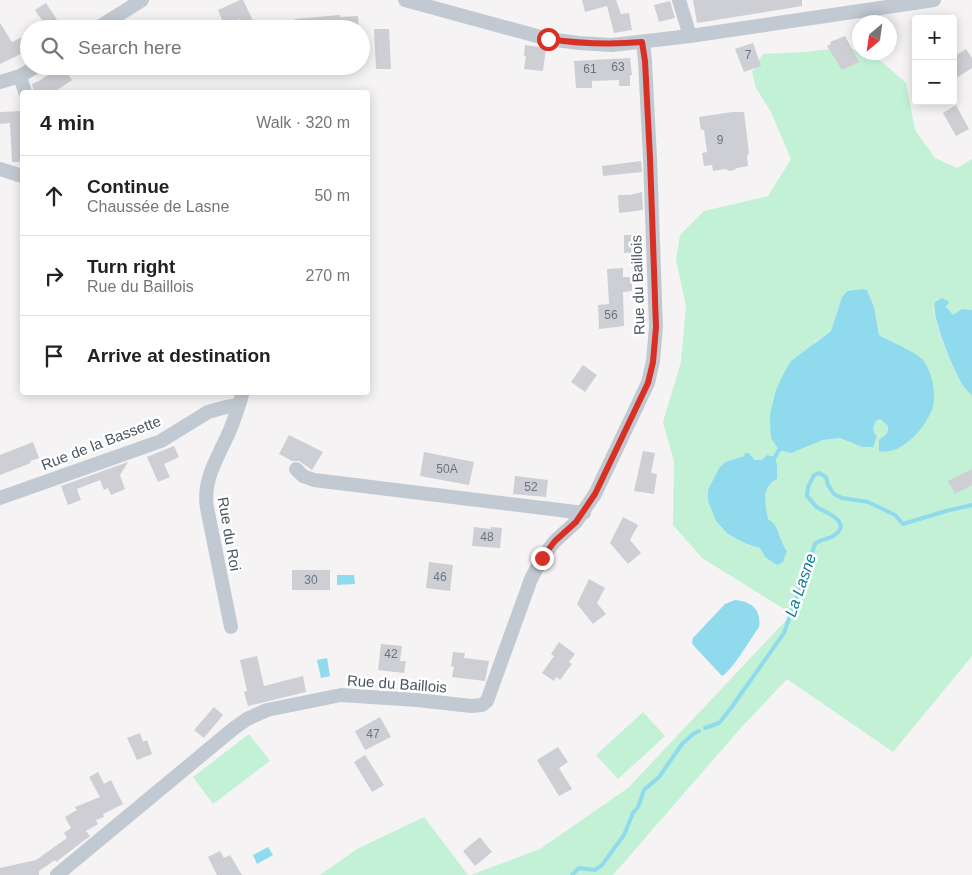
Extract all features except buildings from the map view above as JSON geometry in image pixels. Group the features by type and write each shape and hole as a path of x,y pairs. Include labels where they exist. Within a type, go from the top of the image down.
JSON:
{"street":[{"path":"110,20 142,0"},
{"path":"405,0 548,39 612,45 690,36 934,0"},
{"path":"679,0 690,36"},
{"name":"Rue du Baillois","path":"57,875 232,729 247,719 267,710 341,695 472,706 482,705 487,701 531,579 542,558 555,541 576,522 595,494 642,397 648,383 653,362 656,327 650,148 645,61 642,42"},
{"path":"0,82 20,76 24,90"},
{"path":"0,169 20,175"},
{"name":"Rue de la Bassette","path":"0,498 161,440 208,412 226,407 241,399"},
{"name":"Rue du Roi","path":"231,627 205,498 205,489 241,399"},
{"path":"296,469 304,476 314,480 584,512"}],"green space":[{"path":"848,47 852,49 852,60 881,61 906,83 915,130 935,158 957,168 972,159 972,310 953,315 946,305 933,309 948,354 962,382 972,396 972,656 893,752 787,679 739,730 613,875 471,875 540,849 628,788 792,614 702,558 673,525 674,462 663,422 681,362 686,306 676,260 680,235 704,211 768,196 791,159 771,112 756,88 752,72 763,54","holes":["867,290 874,307 879,335 912,353 931,412 911,439 885,436 888,426 880,419 876,421 874,427 874,432 877,436 875,442 862,447 840,438 823,440 791,453 771,438 770,414 815,342 831,331 842,297 847,291","749,453 755,460 762,460 777,465 777,479 769,486 765,496 765,507 767,518 777,528 787,551 765,557 760,548 747,544 708,491 719,468 725,462"]},
{"path":"643,712 665,736 618,779 596,755"},
{"path":"249,734 270,761 213,804 193,777"},
{"path":"424,817 468,875 320,875 357,849"}],"water":[{"path":"867,290 874,307 879,335 920,357 928,369 932,379 934,401 928,419 922,428 906,443 897,449 888,451 879,451 879,440 888,431 888,426 880,419 876,421 874,427 874,432 877,436 873,447 862,447 840,438 823,440 791,453 779,450 771,438 770,414 776,390 784,373 791,361 831,331 842,297 847,291"},
{"path":"942,298 948,301 949,303 946,306 953,315 962,309 972,310 972,396 958,377 939,331 935,302"},
{"path":"745,453 749,453 755,460 762,460 767,455 775,457 777,479 768,487 765,502 768,519 775,525 787,551 783,562 777,565 765,557 760,548 747,544 728,534 716,521 708,501 708,490 719,468 725,462 744,456"},
{"path":"337,575 354,575 355,584 337,585"},
{"path":"735,600 750,604 757,611 759,627 736,661 722,676 692,643 693,638 725,604"},
{"path":"327,658 330,676 321,678 317,660"},
{"path":"268,847 273,855 257,864 253,855"}],"waterway":[{"path":"775,457 779,450"},
{"name":"La Lasne","path":"705,728 719,723 784,633 815,544 834,536 840,530 841,525 836,518 818,508 807,496 808,487 814,475 819,473 826,477 828,485 834,494 842,498 868,502 895,515 903,524 972,505"},
{"name":"La Lasne","path":"572,875 579,868 595,870 602,865 624,835 644,790 659,777 682,744 699,731"}],"route":[{"path":"542,558 555,541 576,522 595,494 648,383 656,344 650,158 645,61 642,42 612,45 548,39"}]}
